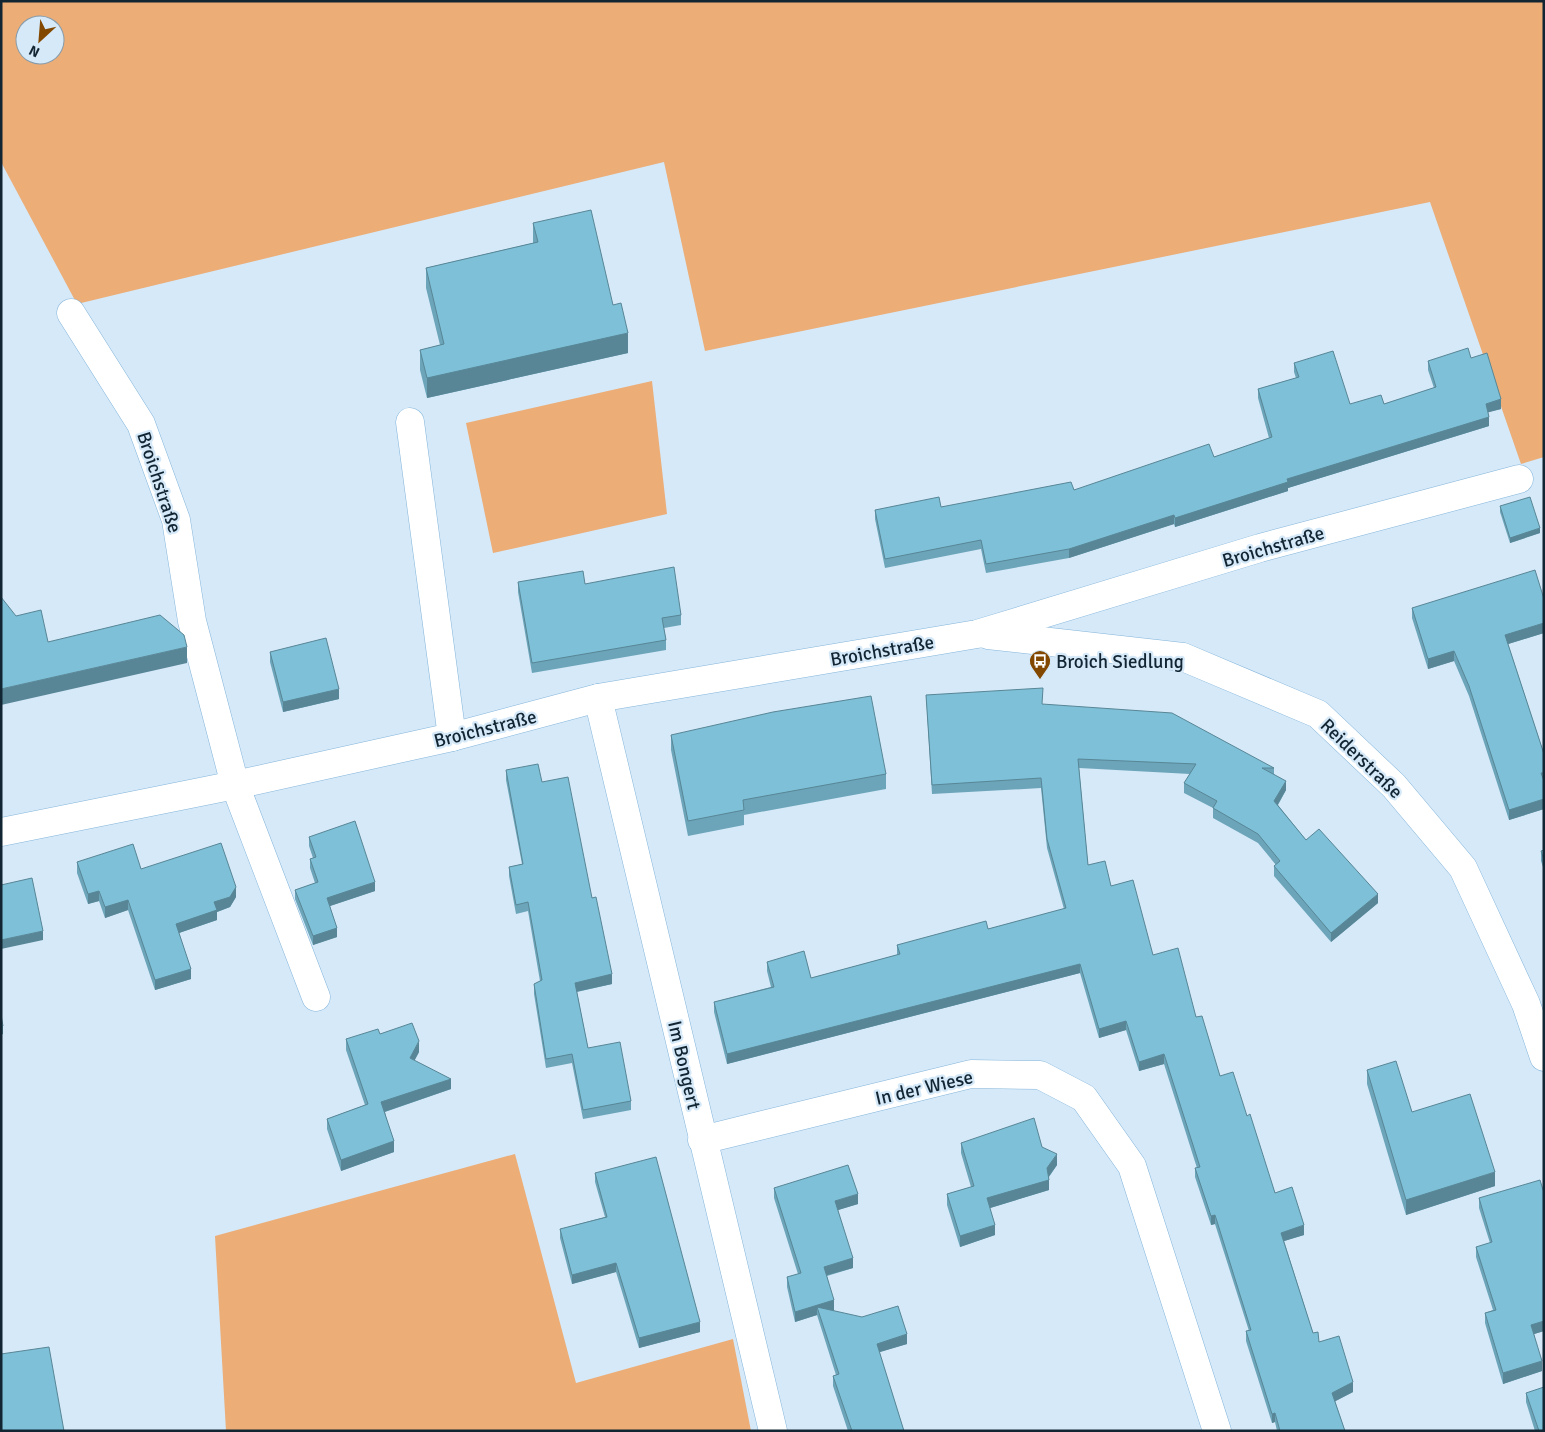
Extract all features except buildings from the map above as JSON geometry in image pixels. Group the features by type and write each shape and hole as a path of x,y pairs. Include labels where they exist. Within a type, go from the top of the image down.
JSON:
{"street":[{"name":"Broichstraße","path":"71,313 141,424 176,520 192,621 236,785 316,997"},
{"path":"410,422 452,737"},
{"name":"Broichstraße","path":"1,832 236,785 452,737 598,698 977,634 1260,548 1519,479"},
{"name":"Reiderstraße","path":"977,634 1183,657 1318,714 1394,786 1463,868 1526,1004 1544,1058"},
{"name":"Im Bongert","path":"598,698 773,1431"},
{"name":"In der Wiese","path":"702,1140 971,1074 1040,1075 1084,1098 1132,1166 1217,1431"}],"shaded area":[{"path":"1,1 1544,1 1544,457 1521,464 1430,202 705,351 664,162 77,304 1,162"},
{"path":"652,381 667,514 493,553 466,423"},
{"path":"515,1154 576,1383 733,1339 751,1431 226,1431 215,1236"}],"place":[{"name":"Broich Siedlung","path":"1040,680"}]}
